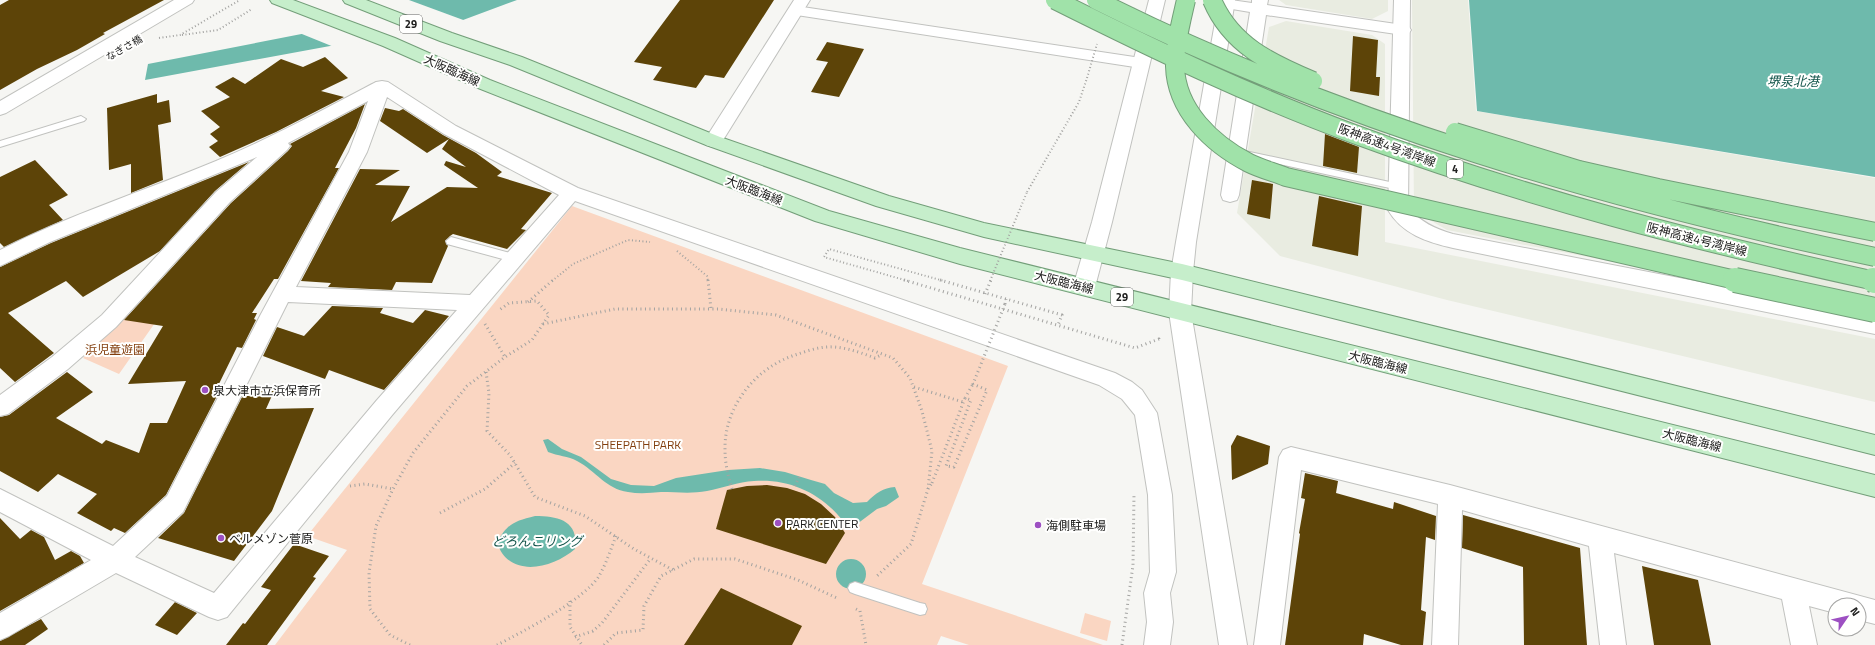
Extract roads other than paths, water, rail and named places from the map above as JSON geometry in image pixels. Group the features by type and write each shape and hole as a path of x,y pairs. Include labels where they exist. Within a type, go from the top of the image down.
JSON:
{"highway":[{"name":"阪神高速4号湾岸線","path":"1055,0 1110,29 1186,65 1268,101 1371,140 1458,170 1608,216 1730,248 1875,281"},
{"name":"阪神高速4号湾岸線","path":"1096,0 1193,46 1275,81 1369,117 1479,156 1599,192 1728,225 1875,257"},
{"path":"1186,0 1177,52 1175,74 1178,88 1184,102 1202,128 1232,153 1249,163 1286,177 1700,273 1875,310"},
{"path":"1222,1 1217,15 1226,27 1249,47 1286,69 1356,98 1499,146 1580,170 1666,190 1875,232"}],"main road":[{"name":"大阪臨海線","path":"278,0 389,42 484,84 822,216 960,256 1875,486"},
{"name":"29","path":"351,0 446,37 516,61 713,140 883,201 984,230 1182,272 1875,445"}],"street":[{"path":"3,104 186,0"},
{"path":"1084,287 1102,222 1157,0"},
{"path":"1402,0 1403,30 1398,210 1408,222 1427,235 1875,325"},
{"path":"1234,645 1180,312 1182,272 1202,145 1222,1 1259,4 1403,30"},
{"path":"1230,195 1259,4"},
{"path":"713,140 799,5 1141,63"},
{"path":"0,259 43,237 223,165 296,132 382,86"},
{"path":"382,86 450,130 571,193 1107,380 1120,385 1131,392 1146,413 1160,495 1163,572 1157,593 1160,622 1157,645"},
{"path":"0,627 116,560 175,504 282,294 358,152 382,86"},
{"path":"1,405 60,363 109,321 223,197 296,132"},
{"path":"0,500 116,560 218,608 385,407 480,312 514,258 571,193"},
{"path":"282,294 480,312"},
{"path":"1267,645 1291,457 1450,496 1827,599"},
{"path":"1445,645 1450,496"},
{"path":"1600,538 1613,645"},
{"path":"1793,589 1804,645"}],"lane":[{"path":"0,144 81,119"},
{"path":"1202,145 1398,187"},
{"path":"451,241 514,258"},
{"path":"855,588 920,608"}],"water":[{"path":"398,0 517,0 455,23 145,80 148,64 363,22"},
{"name":"堺泉北港","path":"1469,0 1875,0 1875,177 1477,111"},
{"path":"548,439 562,449 581,457 611,479 631,485 654,486 676,478 728,470 760,468 785,472 825,484 834,493 853,503 867,502 873,496 887,488 895,487 899,497 886,506 877,509 849,530 841,518 820,499 796,486 782,483 754,481 707,491 684,493 632,493 620,490 607,484 577,461 548,452 543,440"},
{"name":"どろんこリング","path":"535,516 552,517 566,522 574,532 575,549 555,562 532,567 520,566 511,562 503,554 497,542 505,531 517,521"},
{"path":"851,559 857,560 865,568 865,580 857,588 851,589 845,588 837,580 836,574 837,568 845,560"}],"place":[{"name":"泉大津市立浜保育所","path":"205,390"},
{"name":"PARK CENTER","path":"778,523"},
{"name":"海側駐車場","path":"1038,525"},
{"name":"ベルメゾン菅原","path":"221,538"}],"park label":[{"name":"浜児童遊園","path":"115,349"},
{"name":"SHEEPATH PARK","path":"638,444"}]}
